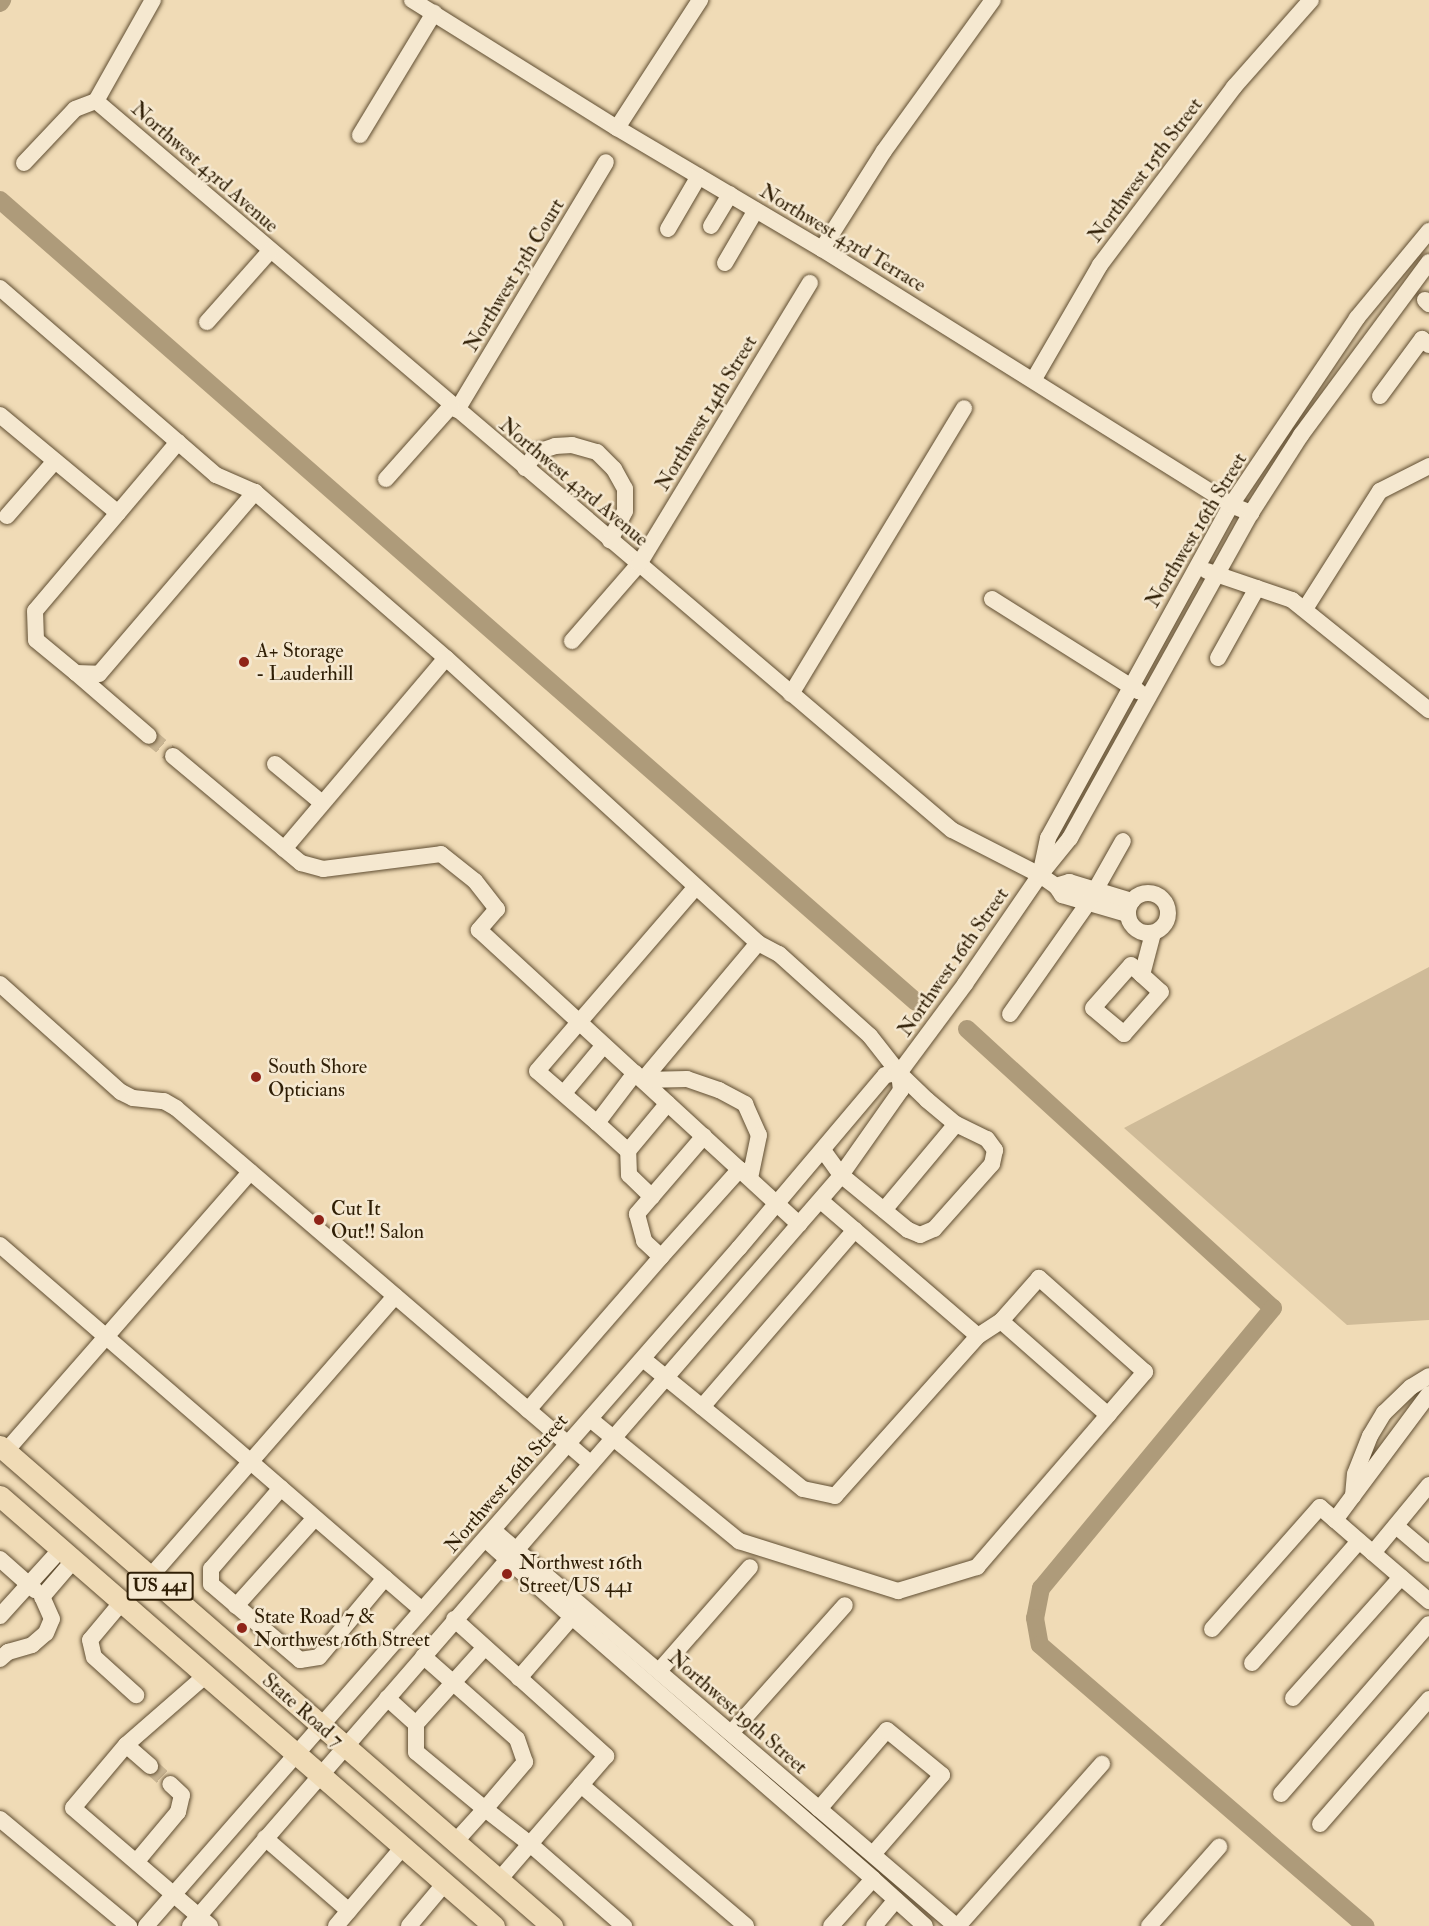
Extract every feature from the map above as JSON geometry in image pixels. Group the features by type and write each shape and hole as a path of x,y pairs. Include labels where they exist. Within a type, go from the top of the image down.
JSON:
{"main road":[{"name":"State Road 7","path":"3,1449 552,1926"},
{"name":"State Road 7","path":"1,1499 445,1883 488,1924"}],"street":[{"path":"24,163 75,109 96,101 153,0"},
{"path":"617,128 700,0"},
{"path":"822,249 884,151 993,0"},
{"name":"Northwest 15th Street","path":"1034,379 1100,264 1233,87 1311,0"},
{"path":"360,135 422,4"},
{"name":"Northwest 43rd Terrace","path":"422,4 617,128 822,249 1034,379 1231,505 1251,513"},
{"name":"Northwest 43rd Avenue","path":"96,101 952,830 1040,875 1056,886 1069,882 1091,896"},
{"name":"Northwest 13th Court","path":"386,479 454,408 606,162"},
{"path":"668,229 699,176"},
{"path":"711,226 730,194"},
{"path":"725,263 756,210"},
{"name":"Northwest 16th Street","path":"1040,875 1048,838 1231,505 1357,318 1429,231"},
{"path":"207,322 270,251"},
{"name":"Northwest 16th Street","path":"146,1926 643,1359 885,1076 899,1073 965,984 1040,875 1070,838 1251,513 1301,435 1429,262"},
{"name":"Northwest 14th Street","path":"572,641 639,564 810,283"},
{"path":"0,288 216,475 255,492 446,658 758,943 779,954 870,1036 899,1073 956,1124 987,1139 995,1150 992,1164 934,1229 920,1235 908,1230 841,1175 823,1150"},
{"path":"1372,300 1389,314"},
{"path":"1380,396 1422,339 1429,345"},
{"path":"791,694 964,408"},
{"path":"0,415 118,513"},
{"path":"149,736 36,639 34,611 178,442"},
{"path":"525,468 537,452 555,446 572,445 597,452 614,469 625,489 625,511 610,540"},
{"path":"7,516 55,461"},
{"path":"1305,609 1380,491 1429,466"},
{"path":"76,674 99,674 255,492"},
{"path":"1197,568 1292,600 1429,710"},
{"path":"1218,658 1257,588"},
{"path":"992,599 1149,698"},
{"path":"284,849 446,658"},
{"path":"172,756 301,863 322,869 441,854 475,881 496,909 478,930 799,1224"},
{"path":"275,764 322,804"},
{"path":"1010,1014 1091,896 1123,841"},
{"path":"628,1151 537,1071 696,886"},
{"path":"1150,893 1162,899 1166,905 1167,918 1159,930 1146,934 1133,927 1130,907 1137,896 1150,893"},
{"path":"1091,896 1130,907"},
{"path":"1142,975 1153,933"},
{"path":"597,1123 758,943"},
{"path":"0,984 121,1092 133,1098 164,1101 590,1463"},
{"path":"564,1094 604,1045"},
{"name":"Northwest 16th Street","path":"199,1923 265,1838 319,1774 345,1747 664,1376 841,1175 901,1090 899,1073"},
{"path":"528,1410 661,1257 745,1174 759,1135 745,1104 719,1090 687,1078 639,1077"},
{"path":"652,1197 629,1175 628,1151 668,1103"},
{"path":"884,1210 956,1124"},
{"path":"661,1257 644,1241 637,1214 704,1136"},
{"path":"3,1449 106,1336 249,1172"},
{"path":"820,1200 978,1336"},
{"path":"702,1407 855,1230"},
{"path":"0,1245 422,1610"},
{"path":"590,1419 739,1540 898,1591 977,1567 1145,1372 1039,1278 1001,1321 978,1336 835,1496 803,1489 643,1359"},
{"path":"150,1577 395,1296"},
{"path":"1001,1321 1108,1416"},
{"path":"1353,1496 1355,1474 1370,1436 1384,1413 1411,1387 1429,1376"},
{"path":"1335,1520 1429,1394"},
{"path":"1373,1553 1429,1485"},
{"path":"281,1488 211,1569 211,1584 236,1606 300,1660 319,1657 385,1578"},
{"path":"1212,1629 1320,1507 1429,1601"},
{"path":"236,1606 315,1518"},
{"path":"1396,1526 1429,1554"},
{"name":"Northwest 19th Street","path":"489,1534 659,1671 957,1926"},
{"path":"1252,1663 1359,1542"},
{"path":"511,1553 572,1617 873,1879 896,1900 914,1923"},
{"path":"0,1616 28,1584 66,1556"},
{"path":"42,1597 66,1556"},
{"path":"0,1659 8,1652 32,1645 46,1633 52,1619 42,1597 3,1567"},
{"path":"659,1671 750,1567"},
{"path":"1293,1698 1401,1577"},
{"path":"121,1603 90,1640 94,1657 136,1695"},
{"path":"731,1733 845,1605"},
{"path":"519,1678 572,1617"},
{"path":"454,1619 606,1756 499,1880"},
{"path":"1281,1794 1429,1624"},
{"path":"485,1647 416,1724 416,1752 530,1844 624,1926"},
{"path":"423,1656 517,1739 525,1762 455,1842"},
{"path":"199,1923 174,1894 73,1808 126,1745 205,1676"},
{"path":"387,1698 416,1724"},
{"path":"1320,1824 1429,1699"},
{"path":"819,1809 886,1730 942,1775 873,1854"},
{"path":"126,1745 150,1766"},
{"path":"957,1926 1102,1764"},
{"path":"137,1861 178,1812 182,1795 170,1784"},
{"path":"581,1785 735,1923"},
{"path":"0,1819 129,1926"},
{"path":"265,1838 349,1911"},
{"path":"336,1926 403,1847"},
{"path":"1149,1926 1219,1847"},
{"path":"831,1926 873,1879"},
{"path":"409,1926 445,1883"},
{"path":"874,1926 896,1900"}],"shaded area":[{"path":"1429,967 1429,1320 1347,1325 1124,1128"}],"waterway":[{"path":"0,200 916,1002"},
{"path":"967,1029 1273,1308 1041,1588 1035,1618 1040,1645 1366,1926"}],"tunnel":[{"path":"149,736 173,756"},
{"path":"150,1766 170,1784"}],"place":[{"name":"A+ Storage - Lauderhill","path":"244,662"},
{"name":"South Shore Opticians","path":"256,1077"},
{"name":"Cut It Out!! Salon","path":"319,1220"},
{"name":"Northwest 16th Street/US 441","path":"507,1574"},
{"name":"State Road 7 & Northwest 16th Street","path":"242,1628"}]}
